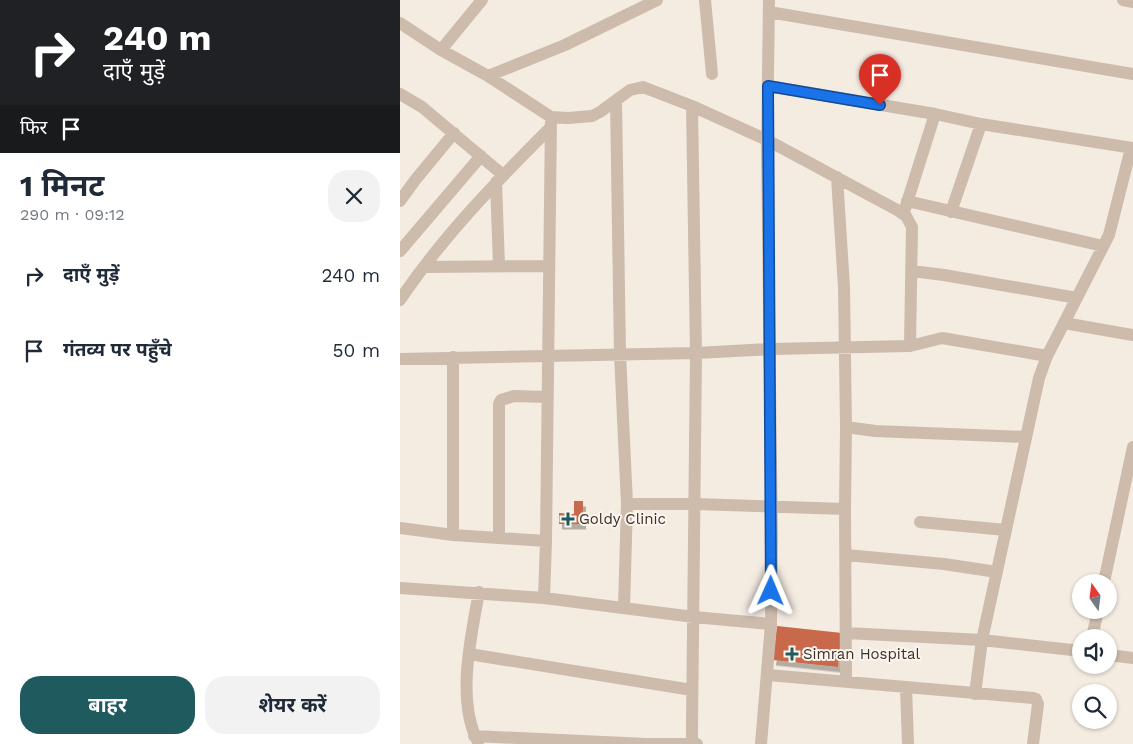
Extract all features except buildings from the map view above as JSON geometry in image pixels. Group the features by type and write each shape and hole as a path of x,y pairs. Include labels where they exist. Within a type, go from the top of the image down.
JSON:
{"street":[{"path":"441,50 482,0"},
{"path":"488,76 565,45 657,0"},
{"path":"705,0 712,74"},
{"path":"1123,0 1133,2"},
{"path":"762,744 771,624 769,6 1133,74"},
{"path":"400,23 441,50 488,76 550,123"},
{"path":"768,86 935,114 981,124 1132,148 1109,235 1047,356 1039,378 982,640 975,694"},
{"path":"400,300 454,229 550,123 592,116 630,90 643,87 692,106 768,140 903,214 912,227 910,346"},
{"path":"400,94 422,107 454,133 481,156 500,178 499,266"},
{"path":"616,101 620,354 627,504 624,608"},
{"path":"692,106 696,353 692,744"},
{"path":"903,214 935,114"},
{"path":"544,598 550,123"},
{"path":"951,212 981,124"},
{"path":"400,201 454,133"},
{"path":"400,251 481,156"},
{"path":"837,178 846,348 846,682"},
{"path":"907,201 1103,246"},
{"path":"425,267 549,266"},
{"path":"912,271 1077,298"},
{"path":"1064,324 1133,335"},
{"path":"400,359 696,353 771,349 910,346 942,338 1047,356"},
{"path":"453,357 454,535"},
{"path":"499,538 500,400 508,397 547,397"},
{"path":"846,427 875,431 1026,438"},
{"path":"1106,574 1133,447"},
{"path":"627,504 695,504 845,509"},
{"path":"920,522 1006,530"},
{"path":"400,528 454,535 546,541"},
{"path":"846,556 944,564 997,572"},
{"path":"400,588 544,598 771,624"},
{"path":"479,592 469,654 466,690 468,707 477,740 697,744"},
{"path":"846,633 982,640 1072,650"},
{"path":"469,654 692,690"},
{"path":"1117,656 1133,658"},
{"path":"768,675 1036,699 1038,704 1033,744"},
{"path":"906,687 908,744"}],"place":[{"name":"Goldy Clinic","path":"568,519"},
{"name":"Simran Hospital","path":"792,654"}],"route":[{"path":"771,591 772,506 768,86 880,105"}]}
